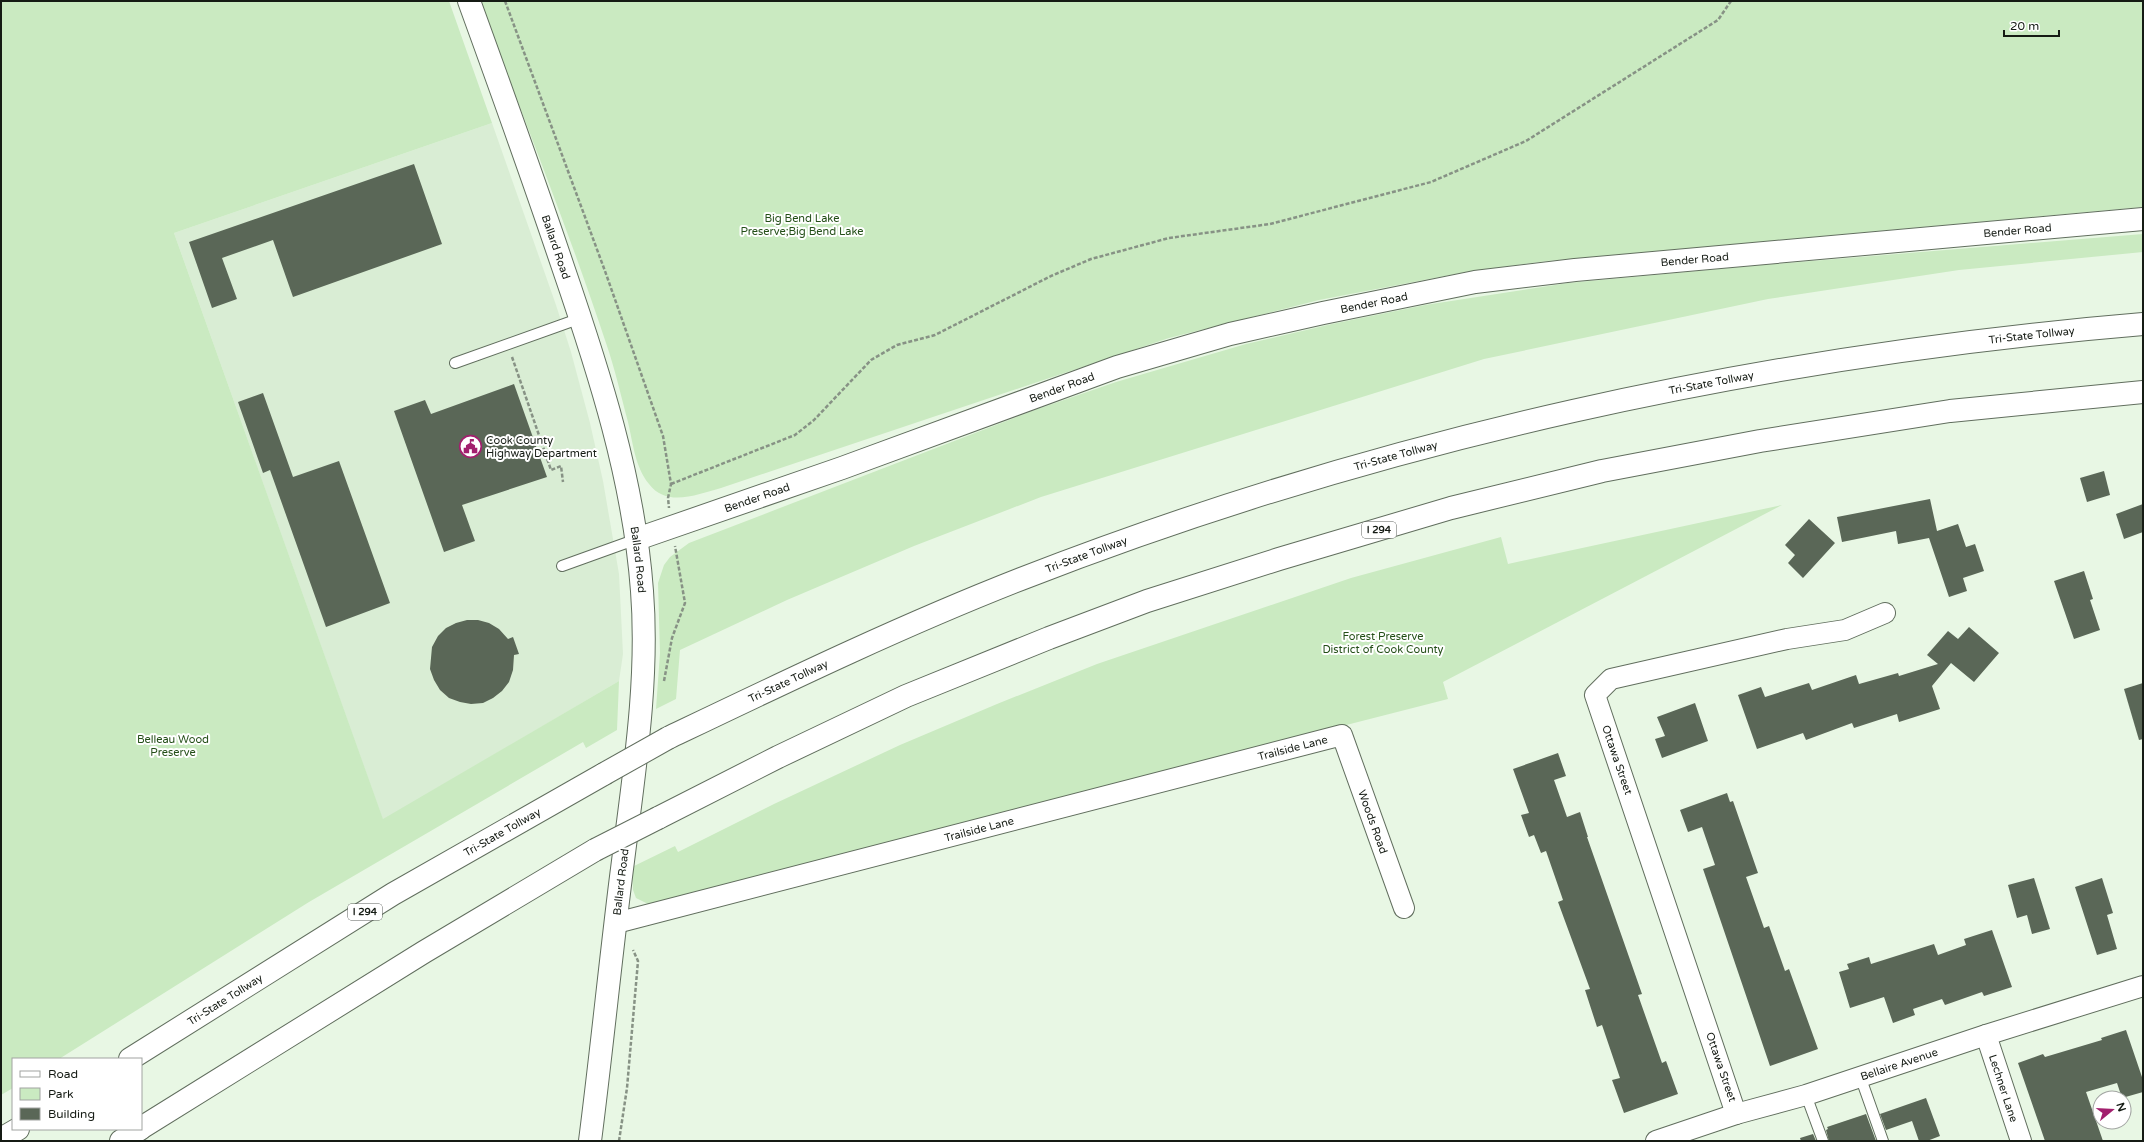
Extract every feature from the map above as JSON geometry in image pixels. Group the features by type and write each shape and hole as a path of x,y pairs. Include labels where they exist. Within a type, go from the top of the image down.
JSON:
{"main road":[{"name":"Ballard Road","path":"469,1 516,130 581,318 605,394 628,490 637,539 643,594 643,646 637,762 590,1141"},
{"name":"Bender Road","path":"637,539 842,468 1124,365 1230,334 1475,282 1575,270 2143,219"},
{"name":"Tri-State Tollway","path":"132,1058 393,894 668,738 876,640 1022,579 1164,528 1358,466 1566,412 1693,385 1789,368 1947,345 2143,324"},
{"name":"I 294","path":"142,1128 424,952 595,850 778,757 906,696 1049,638 1154,599 1279,559 1450,508 1602,471 1760,441 1950,411 2143,392"},
{"path":"1,1140 16,1130"},
{"name":"I 294","path":"121,1141 138,1130"}],"street":[{"name":"Ottawa Street","path":"1736,1114 1595,696 1610,679 1787,639 1845,630 1886,613"},
{"name":"Trailside Lane","path":"616,923 1342,735"},
{"name":"Woods Road","path":"1342,735 1404,908"},
{"name":"Bellaire Avenue","path":"1656,1141 1736,1114 1806,1094 1986,1035 2143,986"},
{"name":"Lechner Lane","path":"1986,1035 2021,1141"}],"lane":[{"path":"455,363 581,318"},
{"path":"562,566 637,539"},
{"path":"1860,1076 1883,1141"},
{"path":"1806,1094 1823,1141"}],"path":[{"path":"505,1 643,376 663,436 671,484 795,435 814,420 871,360 897,345 935,335 1051,276 1091,259 1169,238 1270,224 1431,182 1526,141 1718,20 1731,1"},
{"path":"508,345 551,470 562,466 563,482"},
{"path":"619,1141 627,1088 638,961 632,944"}],"shaded area":[{"path":"492,123 556,305 571,352 590,423 603,481 619,574 623,654 619,681 383,820 174,233"}],"green space":[{"name":"Belleau Wood Preserve","path":"1,1 449,1 492,123 174,233 383,819 619,681 617,730 586,748 583,742 309,902 61,1058 12,1058 12,1089 1,1095"},
{"name":"Big Bend Lake Preserve;Big Bend Lake","path":"480,1 2143,1 2143,207 1547,261 1466,272 1319,300 1169,338 721,488 693,496 665,496 656,491 649,484 644,477 638,462 615,373 591,300 561,214"},
{"path":"2143,234 2143,252 1959,270 1768,299 1484,359 1041,497 914,546 787,600 680,650 676,699 656,709 660,653 658,583 664,565 670,557 689,543 1032,411 1116,382 1246,344 1332,324 1425,305 1568,283 1762,265"},
{"name":"Forest Preserve District of Cook County","path":"1782,505 1443,682 1448,699 648,904 636,898 633,890 632,867 675,846 678,852 774,804 900,745 1097,664 1351,578 1501,537 1508,564"}],"building":[{"path":"414,164 442,244 293,297 273,240 222,258 237,299 212,308 189,242"},
{"name":"Cook County Highway Department","path":"514,384 547,477 462,505 475,541 444,552 394,411 425,400 431,414"},
{"path":"263,393 293,477 339,461 390,603 326,627 270,470 263,473 238,402"},
{"path":"2104,471 2110,495 2087,502 2080,478"},
{"path":"1930,499 1937,531 1958,524 1966,547 1975,544 1984,571 1963,578 1967,591 1949,597 1929,538 1898,544 1896,531 1842,542 1837,517"},
{"path":"2143,504 2143,532 2124,539 2116,514"},
{"path":"1809,519 1835,543 1803,578 1788,563 1795,555 1785,545"},
{"path":"2084,571 2093,599 2090,600 2100,630 2074,639 2054,581"},
{"path":"467,620 478,620 489,623 499,629 508,639 513,637 519,654 514,655 513,670 509,682 502,691 483,703 471,704 449,698 440,690 430,669 432,647 438,636 446,628"},
{"path":"1969,627 1999,653 1974,682 1951,663 1932,686 1940,709 1899,722 1897,714 1854,728 1852,723 1806,740 1803,733 1757,749 1738,695 1761,687 1765,697 1809,683 1812,690 1856,675 1859,684 1898,673 1899,676 1938,664 1927,655 1948,631 1958,639"},
{"path":"2143,683 2143,739 2139,740 2124,689"},
{"path":"1695,703 1708,741 1662,758 1655,739 1665,736 1657,717"},
{"path":"1558,753 1566,776 1554,780 1567,817 1580,812 1587,837 1642,994 1638,995 1662,1063 1666,1061 1678,1094 1624,1113 1612,1080 1620,1078 1602,1025 1597,1027 1585,990 1590,989 1558,902 1563,900 1546,851 1541,853 1534,835 1529,837 1521,815 1529,813 1513,769"},
{"path":"1727,793 1730,802 1733,801 1758,873 1746,877 1764,928 1769,926 1785,971 1789,969 1818,1049 1770,1066 1703,869 1715,865 1702,827 1688,832 1680,810"},
{"path":"2034,878 2050,929 2032,934 2027,915 2017,918 2008,885"},
{"path":"2102,878 2113,913 2107,915 2117,949 2097,955 2075,887"},
{"path":"1992,930 2012,987 1984,996 1982,992 1945,1005 1942,999 1913,1009 1915,1015 1893,1023 1884,997 1850,1008 1839,972 1849,969 1847,964 1869,957 1871,964 1934,944 1938,955 1966,945 1964,939"},
{"path":"2126,1030 2143,1080 2143,1092 2132,1095 2132,1090 2119,1090 2117,1083 2086,1092 2092,1109 2092,1130 2099,1130 2103,1141 2045,1141 2018,1063 2043,1054 2045,1057 2102,1040 2101,1038"},
{"path":"1926,1098 1940,1136 1927,1141 1919,1141 1912,1121 1886,1130 1880,1114"},
{"path":"1866,1114 1876,1141 1829,1141 1826,1130 1828,1129 1827,1127"},
{"path":"1813,1134 1816,1141 1801,1141 1800,1138"}],"place":[{"name":"Cook County Highway Department","path":"471,446"}]}
